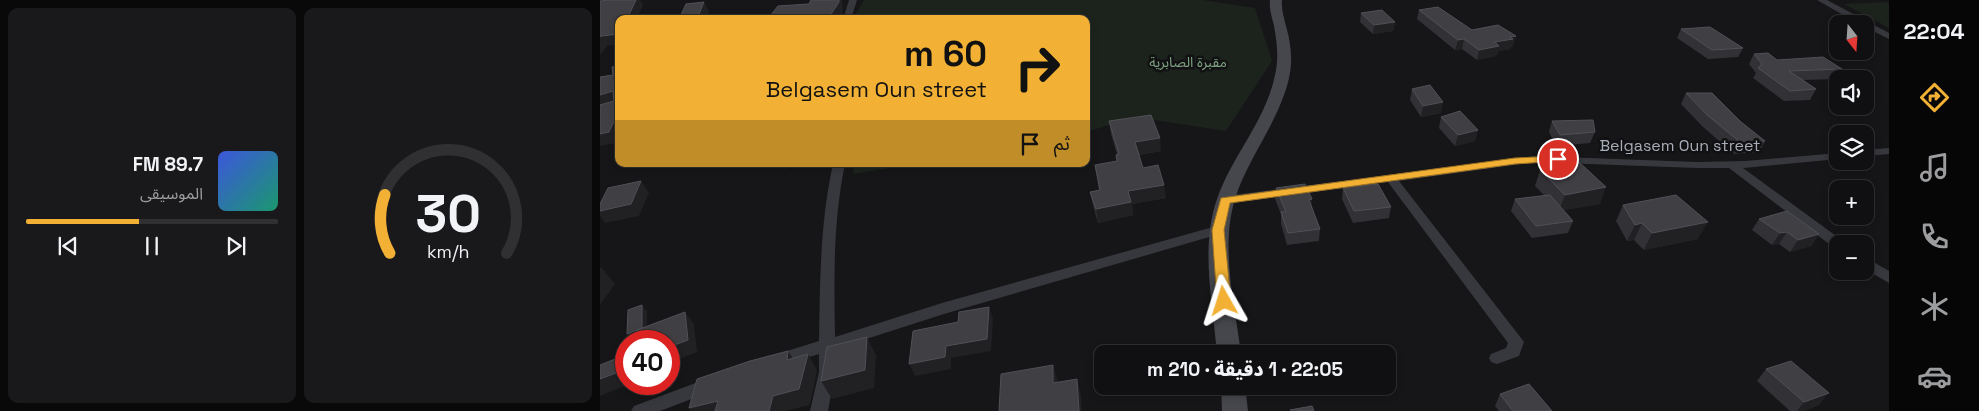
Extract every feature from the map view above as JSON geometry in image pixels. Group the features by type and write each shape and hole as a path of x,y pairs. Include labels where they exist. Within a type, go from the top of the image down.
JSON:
{"street":[{"path":"848,15 853,0"},
{"path":"1228,345 1218,230 1225,200 1271,107 1281,81 1285,61 1283,41 1275,8 1276,0"},
{"path":"1821,0 1889,37"},
{"path":"1874,38 1889,37"},
{"path":"1874,152 1889,151"},
{"name":"Belgasem Oun street","path":"1225,200 1536,160 1697,165 1829,157"},
{"path":"1731,164 1829,237"},
{"path":"819,411 827,368 828,237 839,167"},
{"path":"1392,178 1516,342 1513,352 1497,358"},
{"path":"762,367 826,344 1218,230"},
{"path":"1874,268 1889,278"},
{"path":"640,411 725,380"},
{"path":"1234,395 1235,411"}],"green space":[{"name":"مقبرة الصابرية","path":"864,0 1203,0 1255,8 1272,61 1226,131 1135,117 1090,131 1090,15 855,15"},
{"path":"1889,3 1889,28 1874,20 1874,15 1865,15 1844,4"},
{"path":"854,167 897,167 853,174"}],"building":[{"path":"636,0 629,15 615,15 615,34 600,37 600,1"},
{"path":"811,0 839,0 831,15 771,15 778,6 809,4"},
{"path":"704,2 699,15 681,15 686,4"},
{"path":"1438,7 1472,30 1498,25 1516,36 1510,37 1513,39 1495,42 1499,46 1479,50 1464,39 1458,40 1419,10"},
{"path":"1382,10 1395,22 1374,25 1361,13"},
{"path":"1710,27 1743,48 1712,50 1681,29"},
{"path":"1768,53 1777,60 1823,57 1842,69 1789,71 1816,89 1790,91 1758,68 1762,64 1754,54"},
{"path":"612,67 615,67 615,119 609,132 600,134 600,105 614,101 613,91 600,95 600,77 613,75"},
{"path":"1430,85 1443,102 1423,106 1412,89"},
{"path":"1686,93 1712,93 1741,122 1765,141 1740,142 1707,115"},
{"path":"1460,111 1478,130 1458,135 1441,117"},
{"path":"1151,115 1160,138 1135,142 1143,168 1158,165 1164,185 1128,191 1131,202 1096,209 1090,192 1100,190 1095,165 1117,161 1116,155 1119,154 1109,121"},
{"path":"1593,120 1595,132 1560,135 1552,121"},
{"path":"1580,163 1606,187 1565,195 1540,170"},
{"path":"641,181 631,204 600,211 600,204 608,188"},
{"path":"1305,184 1312,199 1309,200 1320,229 1288,233 1281,212 1286,212 1276,188"},
{"path":"1378,184 1391,207 1354,211 1343,188"},
{"path":"1550,195 1573,221 1536,226 1515,199"},
{"path":"1676,195 1708,222 1652,233 1642,223 1635,225 1623,205"},
{"path":"1787,211 1819,234 1798,240 1787,232 1780,233 1759,219"},
{"path":"642,305 642,328 627,330 628,310"},
{"path":"989,307 987,339 946,346 945,357 909,364 913,331 958,322 959,312"},
{"path":"685,312 688,340 680,343 680,330 637,330"},
{"path":"867,337 865,370 821,381 827,347"},
{"path":"788,351 787,360 808,354 799,389 773,396 769,411 715,411 718,401 689,408 697,379 750,361"},
{"path":"615,359 615,373 600,379 600,365"},
{"path":"1791,361 1829,393 1804,402 1766,369"},
{"path":"1053,365 1053,383 1077,379 1079,411 999,411 1001,374"},
{"path":"1529,384 1552,411 1513,411 1500,394"},
{"path":"1312,406 1314,411 1290,410"}],"route":[{"path":"1224,301 1218,230 1225,200 1282,194 1515,161 1558,159"}]}
